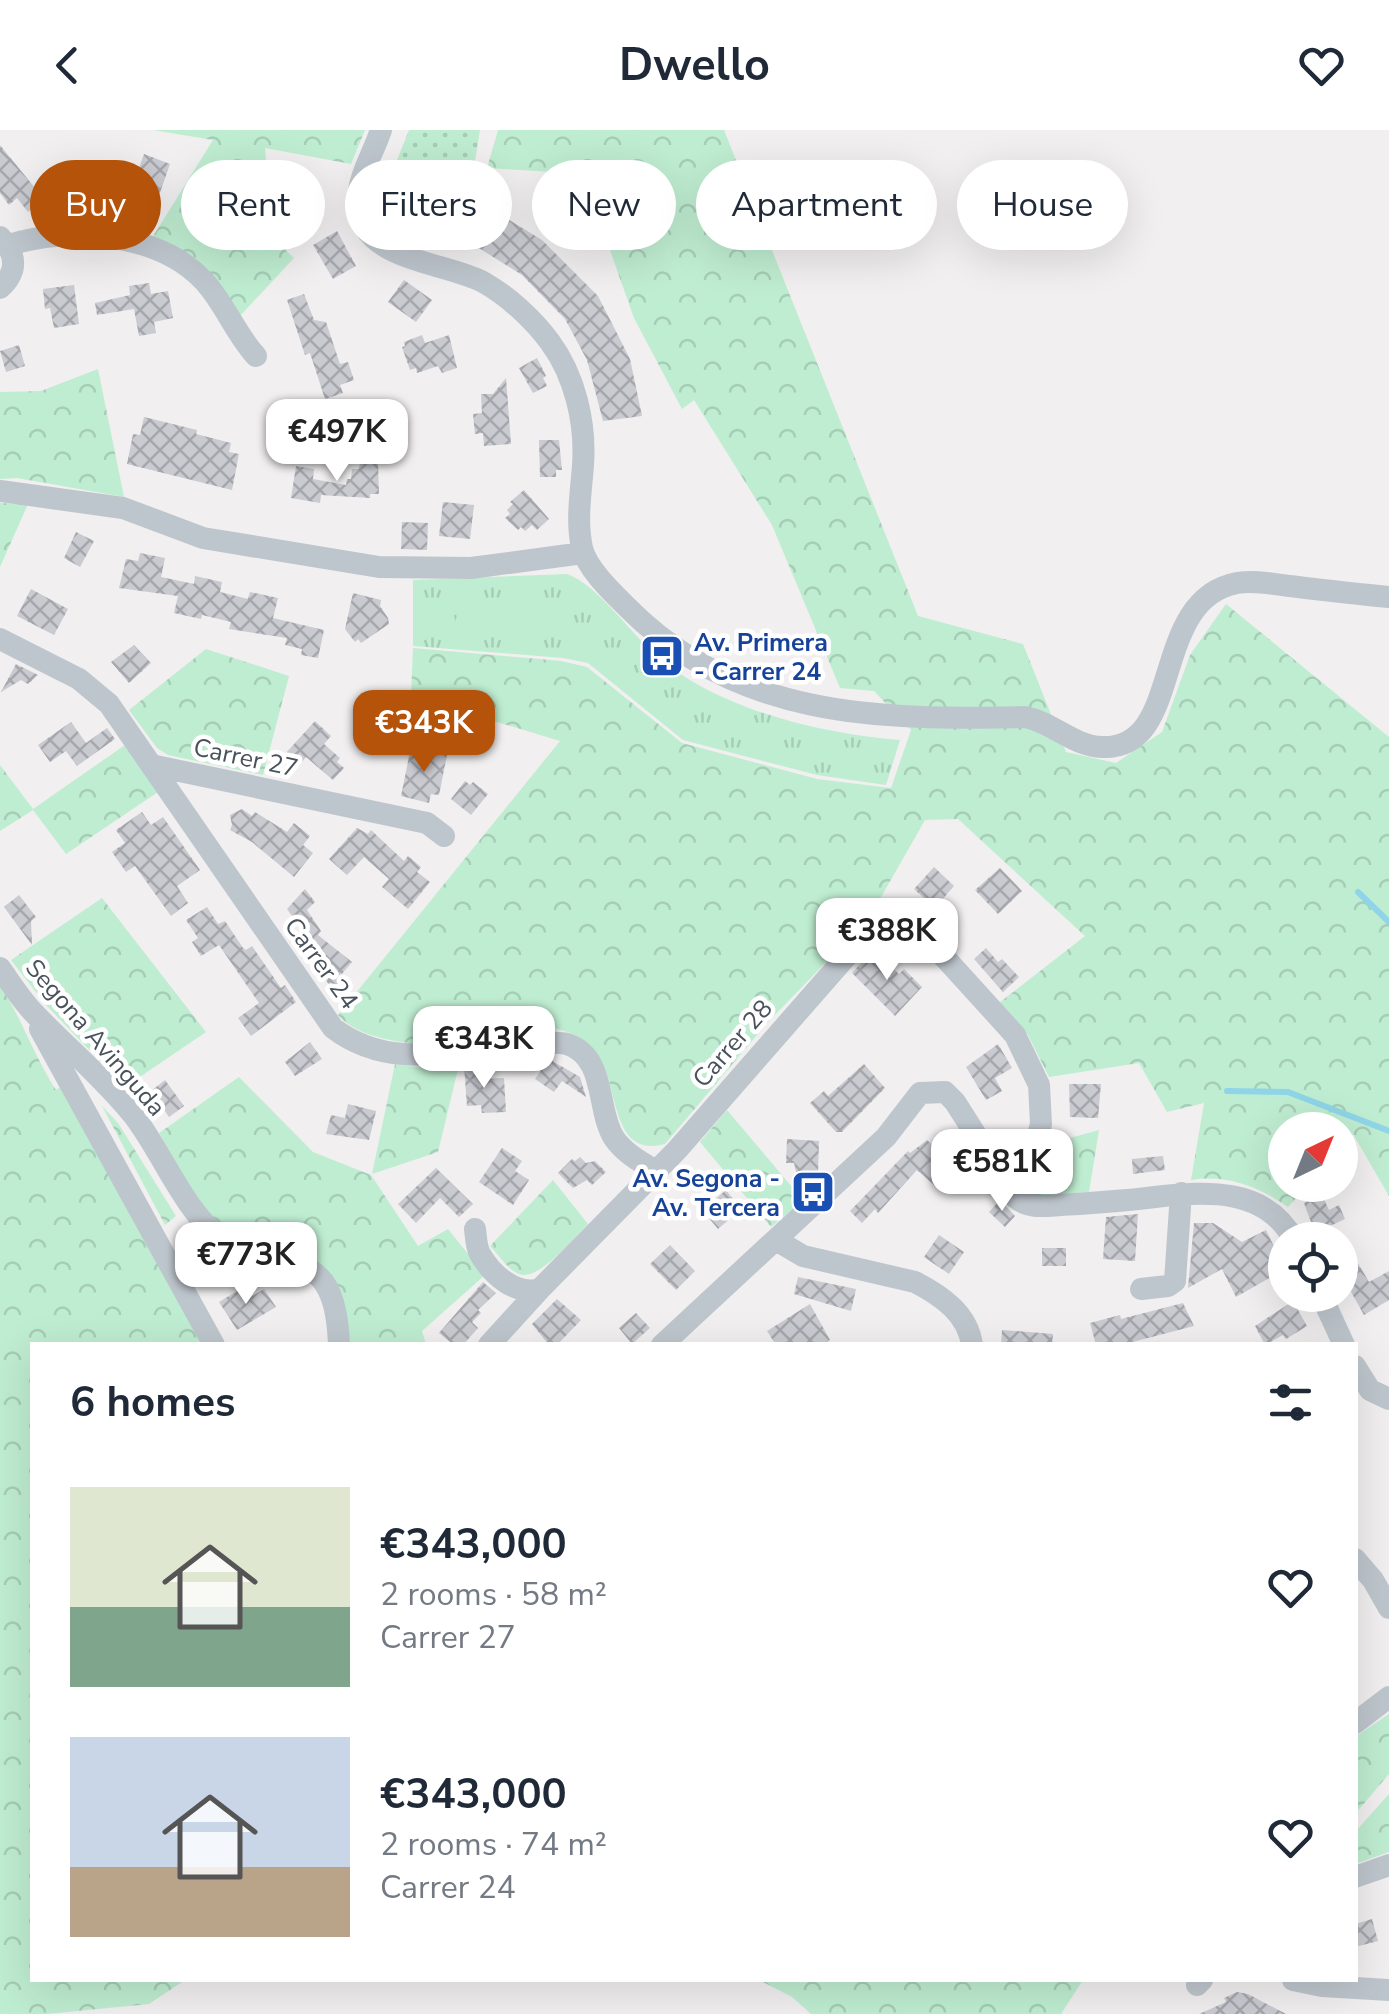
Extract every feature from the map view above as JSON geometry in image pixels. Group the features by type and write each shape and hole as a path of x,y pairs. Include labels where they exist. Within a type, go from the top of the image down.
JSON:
{"street":[{"path":"381,130 359,189 362,223 386,249 450,268 486,284 537,327 563,363 578,406 584,461 578,521 583,554 624,604 671,648 698,664 781,699 811,707 885,716 1025,717 1074,740 1101,747 1127,741 1142,728 1162,694 1184,622 1204,598 1224,587 1256,582 1389,597"},
{"path":"0,288 14,272 14,262 4,241 80,233 166,254 206,283 240,338 256,356"},
{"path":"0,491 123,508 203,538 380,567 471,568 583,554"},
{"name":"Carrer 24","path":"0,638 94,690 116,713 332,1028 366,1046 432,1057 514,1045 558,1043 574,1048 593,1069 616,1140 630,1155 656,1171"},
{"name":"Carrer 27","path":"152,765 426,823 444,836"},
{"name":"Carrer 28","path":"493,1342 656,1171 881,922 898,919 915,925 998,1013 1035,1073 1041,1096 1039,1134 1036,1143 1003,1174"},
{"name":"Segona Avinguda","path":"0,968 29,1008 133,1116 184,1199 221,1240 246,1254 300,1264 315,1272 330,1300 338,1342"},
{"path":"29,1008 212,1342"},
{"path":"665,1342 886,1137 920,1093 945,1092 1016,1198 1024,1204 1208,1191 1256,1204 1281,1222"},
{"path":"1141,1288 1168,1286 1174,1281 1181,1194"},
{"path":"475,1229 480,1253 506,1283 522,1291 540,1289"},
{"path":"776,1240 802,1256 915,1282 929,1289 968,1324 971,1342"},
{"path":"1328,1312 1343,1342"},
{"path":"1358,1371 1370,1390 1389,1398"},
{"path":"1358,1562 1389,1608"},
{"path":"1358,1721 1389,1697"},
{"path":"1358,1876 1389,1865"},
{"path":"1303,1982 1389,1990"}],"green space":[{"path":"153,130 365,130 353,160 345,163 265,148 266,160 201,160 213,140"},
{"path":"409,130 480,130 475,160 397,160"},
{"path":"498,130 724,130 736,160 696,160 696,250 772,250 918,616 1023,644 1066,752 1116,763 1162,732 1190,655 1226,604 1389,737 1389,1196 1358,1143 1358,1112 1268,1112 1268,1195 1217,1179 1191,1180 1204,1103 1167,1112 1139,1063 1049,1077 1028,1035 999,1003 1085,936 958,819 925,820 869,918 768,1022 665,1144 647,1146 625,1130 597,1054 569,1033 549,1027 431,1045 368,1034 338,1015 560,741 411,696 413,648 561,661 587,667 682,743 817,779 891,788 911,730 874,691 840,688 772,525 694,400 682,409 634,318 610,250 676,250 676,160 532,160 532,171 512,170 512,160 489,160"},
{"path":"181,191 181,250 286,250 294,258 239,317 161,246 161,224"},
{"path":"98,369 124,497 17,478 0,479 0,392 41,391"},
{"path":"0,503 28,504 0,567"},
{"path":"567,574 590,588 657,656 709,691 804,725 900,740 886,785 817,775 683,740 588,663 413,646 413,580"},
{"path":"500,594 541,594 538,623 498,623"},
{"path":"461,595 485,600 477,638 453,634"},
{"path":"206,649 289,676 263,775 168,755 157,748 129,710"},
{"path":"125,745 158,792 66,854 33,810 0,831 0,765 33,809"},
{"path":"102,898 206,1032 125,1087 46,1005 11,960"},
{"path":"0,985 48,1077 56,1090 61,1086 204,1342 30,1342 30,1982 182,1982 149,2004 47,2014 0,2014"},
{"path":"395,1064 423,1068 459,1065 438,1152 372,1174"},
{"path":"239,1077 313,1152 371,1175 418,1246 448,1229 485,1275 422,1331 425,1342 348,1342 331,1276 299,1252 253,1243 226,1229 193,1192 159,1133"},
{"path":"102,1106 118,1123 176,1216 165,1225"},
{"path":"727,1110 803,1200 771,1227 700,1142"},
{"path":"1099,1130 1089,1192 1033,1196 1019,1185 1020,1174 1048,1144"},
{"path":"553,1180 588,1224 536,1272 519,1274 490,1246"},
{"path":"1389,1714 1389,1774 1358,1810 1358,1735"},
{"path":"1389,1794 1389,1852 1358,1863 1358,1829"},
{"path":"763,1982 1082,1982 1061,2014 811,2014 792,1997"}],"building":[{"path":"0,145 30,182 30,210 17,198 9,205 0,193"},
{"path":"161,161 170,164 161,190"},
{"path":"512,222 532,234 532,250 552,250 598,296 630,359 642,416 603,421 587,360 565,319 522,275 482,250 512,250"},
{"path":"337,231 356,266 333,279 316,250 325,250 325,238"},
{"path":"404,280 432,300 416,322 388,302"},
{"path":"149,283 151,294 168,291 173,318 154,322 156,333 139,336 134,309 97,315 95,303 130,295 129,286"},
{"path":"74,285 79,324 54,328 50,308 45,309 43,289"},
{"path":"304,294 314,320 326,322 340,364 348,362 354,380 340,385 343,393 325,399 287,300"},
{"path":"422,335 425,343 449,335 457,368 442,373 438,366 417,373 416,368 410,370 402,347 404,342"},
{"path":"19,345 25,366 6,372 0,351"},
{"path":"537,358 547,386 533,393 519,368"},
{"path":"506,378 511,444 484,446 483,433 475,434 473,414 482,413 481,394 493,394"},
{"path":"144,417 231,443 229,452 239,454 232,490 127,464 133,434 140,435"},
{"path":"539,440 559,440 562,470 556,470 556,477 540,477"},
{"path":"360,462 378,462 379,494 370,494 370,498 321,495 320,503 291,498 296,466 314,469 313,479 346,485 352,469 359,469"},
{"path":"524,490 549,519 537,530 532,525 525,531 521,527 518,530 505,518 510,514 510,502"},
{"path":"443,502 474,505 470,539 439,536"},
{"path":"402,522 428,523 427,550 401,549"},
{"path":"76,532 94,541 80,567 64,558"},
{"path":"140,553 165,558 161,577 194,584 195,576 222,582 220,592 248,599 250,592 278,598 273,618 324,630 318,658 301,655 302,649 285,645 287,638 229,629 231,622 202,615 201,619 174,613 178,596 119,588 126,559 138,561"},
{"path":"31,589 68,609 54,635 17,616"},
{"path":"353,593 381,600 389,624 361,643 358,639 355,642 345,629"},
{"path":"134,645 151,663 129,683 111,662"},
{"path":"16,664 38,675 28,684 21,680 1,692"},
{"path":"315,721 331,736 324,744 340,758 337,762 344,768 333,780 306,757 298,767 284,755"},
{"path":"71,722 86,743 107,728 115,739 77,766 66,751 50,762 38,745"},
{"path":"411,747 447,755 439,795 431,794 429,803 401,796"},
{"path":"465,781 470,785 473,782 488,794 471,815 451,799"},
{"path":"242,809 252,816 255,812 287,832 294,823 310,836 303,845 313,853 294,877 252,842 230,830 230,815"},
{"path":"142,812 151,825 163,817 200,870 177,886 188,903 171,916 135,866 126,872 112,852 125,843 116,830"},
{"path":"357,828 368,834 371,830 404,861 408,856 421,867 417,872 430,882 408,909 382,887 389,879 364,857 347,875 329,859"},
{"path":"934,867 954,886 935,908 914,889"},
{"path":"1000,868 1022,891 998,914 975,890"},
{"path":"305,889 315,902 307,910 321,931 318,935 352,962 341,975 348,981 336,995 306,951 310,948 321,957 287,909"},
{"path":"19,895 36,917 31,921 32,945 4,907"},
{"path":"207,907 218,924 225,921 243,948 252,946 281,988 285,985 296,1002 251,1036 238,1018 259,1003 219,945 201,956 192,942 198,938 186,920"},
{"path":"986,948 1019,977 1003,992 974,959"},
{"path":"873,950 899,974 904,969 922,987 895,1016 852,973"},
{"path":"310,1042 322,1059 295,1076 285,1062"},
{"path":"998,1044 1012,1068 995,1078 1002,1091 986,1100 966,1067"},
{"path":"549,1059 580,1077 586,1097 562,1081 554,1092 535,1079"},
{"path":"482,1064 483,1079 504,1078 506,1112 482,1113 481,1105 467,1106 464,1066"},
{"path":"864,1064 885,1088 842,1132 836,1132 810,1103 824,1091 828,1096"},
{"path":"165,1080 184,1106 169,1117 151,1091"},
{"path":"1069,1084 1101,1084 1098,1118 1070,1117"},
{"path":"348,1104 376,1111 369,1140 326,1134 331,1115 345,1118"},
{"path":"787,1139 819,1141 818,1173 796,1172 794,1163 786,1163"},
{"path":"927,1140 954,1165 935,1186 917,1170 878,1213 875,1209 862,1223 850,1211 908,1151"},
{"path":"502,1148 522,1161 515,1171 529,1180 513,1205 479,1182"},
{"path":"1163,1156 1165,1170 1133,1174 1132,1159"},
{"path":"580,1157 586,1163 595,1161 606,1172 592,1185 587,1180 573,1188 558,1173 572,1159"},
{"path":"436,1168 473,1204 459,1217 440,1198 416,1223 398,1204"},
{"path":"726,1190 741,1209 718,1229 702,1210"},
{"path":"1000,1200 1015,1216 1005,1227 989,1212"},
{"path":"1325,1202 1329,1210 1339,1205 1345,1219 1311,1222 1304,1203"},
{"path":"1138,1214 1135,1261 1103,1259 1106,1217"},
{"path":"1194,1223 1213,1223 1242,1242 1266,1230 1268,1279 1236,1297 1222,1269 1188,1288"},
{"path":"939,1235 964,1252 949,1274 924,1257"},
{"path":"670,1245 695,1271 676,1290 650,1264"},
{"path":"1042,1248 1066,1248 1066,1266 1042,1266"},
{"path":"1358,1263 1369,1282 1389,1271 1389,1300 1364,1315 1358,1304"},
{"path":"798,1277 856,1289 851,1311 794,1294"},
{"path":"483,1282 496,1293 478,1310 481,1313 472,1322 478,1328 466,1342 450,1342 439,1333"},
{"path":"242,1288 249,1298 264,1289 276,1307 237,1330 219,1302"},
{"path":"557,1299 581,1320 560,1342 547,1342 532,1324"},
{"path":"1183,1303 1194,1326 1133,1342 1095,1342 1090,1323 1120,1315 1121,1319"},
{"path":"810,1304 830,1340 774,1342 767,1331"},
{"path":"1276,1312 1299,1312 1307,1326 1286,1339 1283,1335 1263,1342 1255,1326"},
{"path":"636,1313 650,1328 630,1342 619,1328"},
{"path":"1002,1330 1053,1334 1052,1342 1001,1342"},
{"path":"1372,1919 1378,1941 1358,1946 1358,1923"},
{"path":"1237,1992 1286,2014 1199,2014 1226,2002 1224,1998"}],"waterway":[{"path":"1358,892 1389,922"},
{"path":"1227,1091 1288,1092 1389,1131"}],"place":[{"name":"Av. Primera - Carrer 24","path":"662,656"},
{"name":"Av. Segona - Av. Tercera","path":"813,1192"}]}
